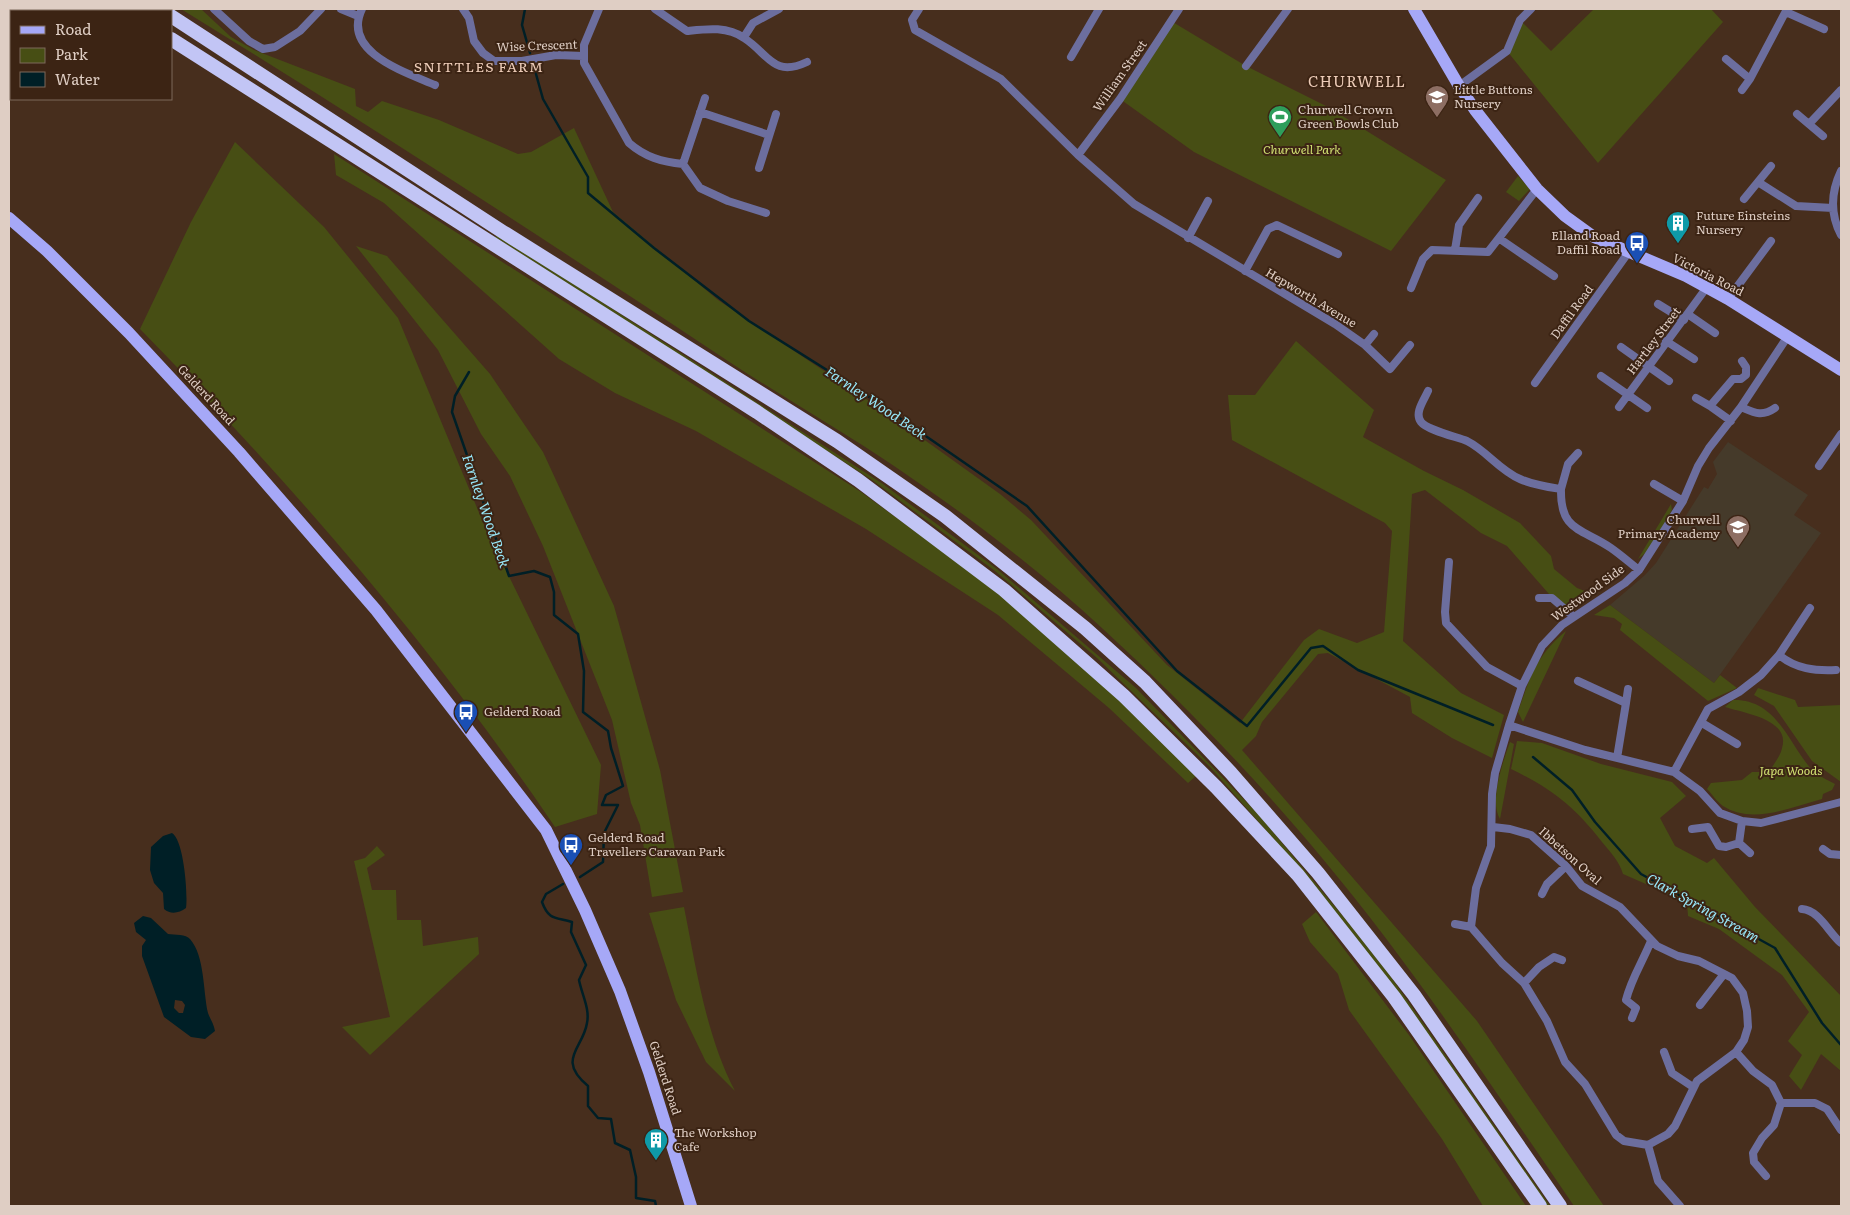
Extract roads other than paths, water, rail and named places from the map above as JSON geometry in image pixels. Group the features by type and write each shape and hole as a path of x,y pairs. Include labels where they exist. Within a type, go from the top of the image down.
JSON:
{"highway":[{"path":"172,17 503,232 837,440 945,516 1085,628 1145,682 1231,773 1318,873 1414,995 1560,1206"},
{"path":"172,40 757,412 865,486 1011,596 1088,663 1216,787 1298,875 1400,1005 1540,1206"}],"main road":[{"name":"Victoria Road","path":"1414,9 1459,86 1537,189 1565,216 1594,237 1686,276 1788,336 1841,370"},
{"name":"Gelderd Road","path":"9,218 47,251 129,332 239,452 376,610 546,830 585,910 620,991 649,1072 691,1206"}],"street":[{"path":"214,9 249,41 263,49 275,47 300,32 321,9"},
{"path":"341,9 360,12 358,37 372,54 435,85"},
{"name":"Wise Crescent","path":"463,9 470,18 474,41 482,53 494,61 522,61 556,54 583,56"},
{"path":"599,9 588,32 583,56 586,69 596,82 628,144 639,152 654,158 683,164 700,188 710,194 766,213"},
{"path":"655,9 687,31 717,28 744,37 776,66 794,68 807,62"},
{"path":"744,37 753,23 779,9"},
{"name":"Hepworth Avenue","path":"919,9 912,20 915,30 1001,79 1078,155 1134,204 1188,238 1336,324 1365,345 1390,369 1410,345"},
{"path":"1071,57 1099,9"},
{"name":"William Street","path":"1078,155 1120,99 1179,9"},
{"path":"1246,66 1288,9"},
{"path":"1459,86 1506,51 1520,20 1531,9"},
{"path":"1742,90 1750,79 1787,10 1824,28"},
{"path":"1726,59 1750,79"},
{"path":"1809,124 1841,90"},
{"path":"683,164 705,98"},
{"path":"700,112 769,136"},
{"path":"760,168 776,114"},
{"path":"1796,114 1823,136"},
{"path":"1744,199 1771,166"},
{"path":"1841,171 1835,185 1833,208 1834,223 1841,235"},
{"path":"1758,182 1796,206 1833,208"},
{"path":"1411,288 1418,267 1432,250 1488,252 1537,189"},
{"path":"1455,250 1459,225 1478,198"},
{"path":"1188,238 1208,201"},
{"path":"1245,271 1268,229 1277,224 1338,254"},
{"path":"1500,239 1554,276"},
{"path":"1728,300 1771,241"},
{"name":"Daffil Road","path":"1535,383 1628,253"},
{"name":"Hartley Street","path":"1619,407 1707,288"},
{"path":"1658,304 1715,333"},
{"path":"1365,345 1374,334"},
{"name":"Westwood Side","path":"1509,726 1522,686 1542,646 1557,629 1625,583 1639,570 1683,501 1698,466 1731,422 1788,336"},
{"path":"1666,341 1694,359"},
{"path":"1621,347 1669,380"},
{"path":"1710,406 1733,379 1741,379 1746,375 1746,367 1742,361"},
{"path":"1601,376 1647,408"},
{"path":"1428,391 1418,410 1418,417 1425,426 1452,434 1480,447 1503,469 1519,479 1561,489"},
{"path":"1696,398 1731,422"},
{"path":"1741,407 1758,414 1768,413 1775,408"},
{"path":"1819,466 1841,434"},
{"path":"1578,453 1568,464 1561,489 1561,505 1570,525 1611,548 1639,570"},
{"path":"1654,484 1683,501"},
{"path":"1449,562 1444,612 1446,623 1488,667 1522,686"},
{"path":"1539,598 1552,598 1574,617"},
{"path":"1674,772 1708,709 1739,692 1761,676 1779,655 1810,608"},
{"path":"1779,655 1797,666 1836,670"},
{"path":"1578,681 1626,703"},
{"path":"1617,758 1628,689"},
{"path":"1702,723 1737,744"},
{"path":"1471,927 1476,888 1491,846 1493,827 1492,794 1495,773 1509,726 1617,758 1674,772 1700,791 1720,812 1742,821 1761,823 1841,802"},
{"path":"1739,843 1742,821"},
{"name":"Ibbetson Oval","path":"1493,827 1510,829 1531,835 1566,866 1582,886 1620,907 1651,941 1678,956 1699,961 1732,978 1743,992 1748,1027 1744,1040 1736,1052 1697,1081 1675,1126 1668,1134 1648,1145"},
{"path":"1692,830 1708,827 1719,846 1726,847 1739,843"},
{"path":"1739,843 1750,853"},
{"path":"1823,849 1830,854 1841,855"},
{"path":"1826,862 1830,854"},
{"path":"1542,894 1547,884 1566,866"},
{"path":"1802,909 1809,909 1815,914 1841,943"},
{"path":"1455,924 1471,927 1502,964 1524,983 1547,1021 1565,1062 1585,1084 1616,1135 1624,1141 1648,1145 1658,1181 1680,1206"},
{"path":"1632,1018 1636,1008 1626,1000 1628,990 1643,963 1651,941"},
{"path":"1524,983 1548,960 1554,957 1562,960"},
{"path":"1700,1005 1724,974"},
{"path":"1664,1052 1672,1073 1693,1087"},
{"path":"1736,1052 1753,1072 1772,1085 1781,1103 1774,1125 1762,1138 1750,1158 1766,1176"},
{"path":"1781,1103 1815,1103 1827,1109 1841,1130"}],"water":[{"path":"172,833 180,846 186,892 186,908 175,913 164,909 163,893 154,883 150,870 151,847 163,836"},
{"path":"143,916 151,918 168,934 186,936 195,946 201,964 208,1013 215,1031 205,1039 191,1037 164,1017 142,956 142,946 146,940 136,932 134,923","holes":["175,1000 182,1001 185,1005 183,1013 179,1013 174,1008"]}],"waterway":[{"name":"Farnley Wood Beck","path":"525,9 522,25 530,53"},
{"name":"Farnley Wood Beck","path":"534,67 543,99 588,177 588,193 654,248 749,321 862,392 1027,506 1177,671 1247,726 1311,648 1323,646 1358,670 1493,725"},
{"name":"Farnley Wood Beck","path":"469,372 455,396 452,412 509,576 534,571 550,577 554,592 554,615 578,634 584,671 583,712 608,731 611,748 623,786 606,795 602,805 618,805 604,833 603,862 580,877"},
{"name":"Clark Spring Stream","path":"1533,757 1572,790 1595,822 1641,874 1775,948 1822,1023 1841,1045"},
{"name":"Farnley Wood Beck","path":"563,884 546,894 542,902 550,915 572,922 571,932 586,965 579,980 587,1007 588,1018 585,1032 574,1054 574,1068 579,1077 588,1086 588,1106 598,1118 611,1119 615,1143 630,1150 636,1177 636,1198 655,1201 656,1206"}],"place":[{"name":"Little Buttons Nursery","path":"1437,118"},
{"name":"Churwell Crown Green Bowls Club","path":"1280,138"},
{"name":"Future Einsteins Nursery","path":"1678,244"},
{"name":"Elland Road Daffil Road","path":"1637,264"},
{"name":"Churwell Primary Academy","path":"1738,548"},
{"name":"Gelderd Road","path":"466,733"},
{"name":"Gelderd Road Travellers Caravan Park","path":"571,866"},
{"name":"The Workshop Cafe","path":"656,1161"}],"district":[{"name":"SNITTLES FARM","path":"479,67"},
{"name":"CHURWELL","path":"1357,82"}],"park label":[{"name":"Churwell Park","path":"1302,150"},
{"name":"Japa Woods","path":"1791,771"}]}
